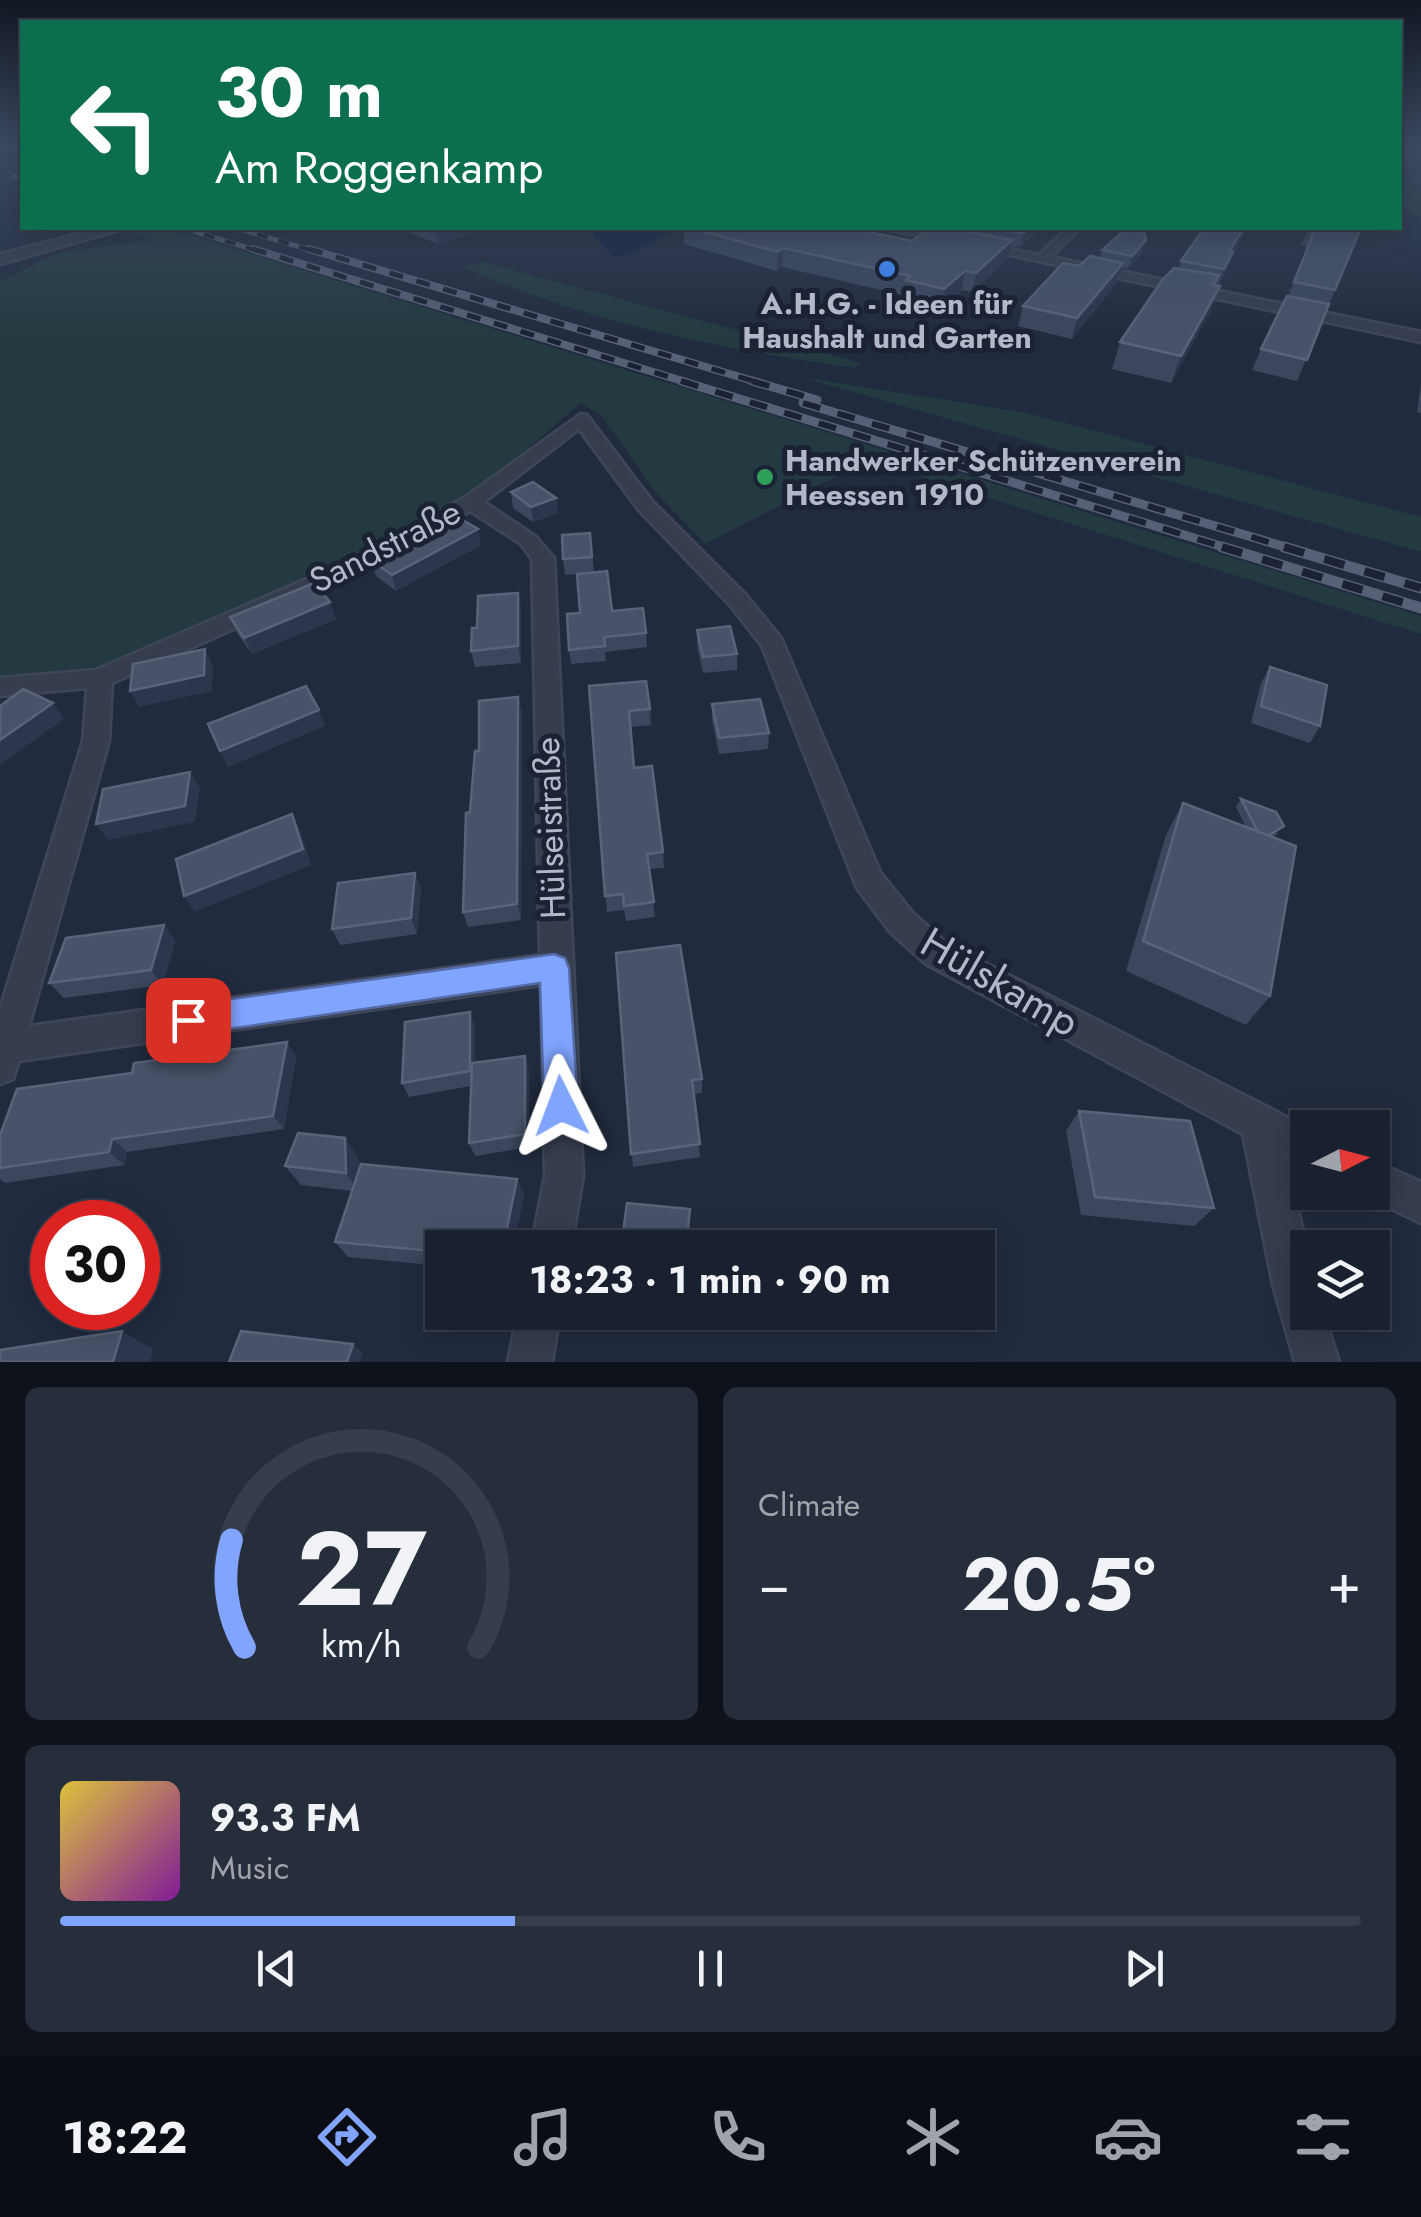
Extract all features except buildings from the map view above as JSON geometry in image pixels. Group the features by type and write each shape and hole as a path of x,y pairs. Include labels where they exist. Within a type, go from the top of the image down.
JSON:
{"street":[{"path":"0,259 110,230"},
{"path":"898,230 1421,337"},
{"path":"1042,259 1072,230"},
{"name":"Sandstraße","path":"0,687 100,678 347,570 472,502 581,419"},
{"name":"Hülskamp","path":"581,419 645,505 738,600 773,644 868,879 902,923 937,954 1290,1139"},
{"name":"Hülseistraße","path":"472,502 528,540 542,558 564,1176 554,1230"},
{"path":"100,678 96,741 3,1053 554,968"},
{"path":"1260,1125 1294,1285 1317,1362"},
{"path":"1390,1188 1421,1203"},
{"path":"530,1362 536,1330"}],"green space":[{"path":"125,230 173,230 1421,616 1421,634 868,460 705,544 657,494 602,416 581,403 477,492 330,570 100,667 0,676 0,281 58,253 152,240"},
{"path":"482,262 861,363 854,368 754,352 607,319 464,267"},
{"path":"800,377 1027,413 1421,517 1421,552"}],"water":[{"path":"589,230 675,230 631,254 613,257"}],"railway":[{"path":"190,230 261,252"},
{"path":"243,230 317,252"},
{"path":"253,249 689,383"},
{"path":"309,249 760,383"},
{"path":"681,381 1230,549"},
{"path":"752,381 817,400"},
{"path":"803,403 1292,549"},
{"path":"1222,547 1421,608"},
{"path":"1284,547 1421,588"}],"place":[{"name":"A.H.G. - Ideen für Haushalt und Garten","path":"887,269"},
{"name":"Handwerker Schützenverein Heessen 1910","path":"765,477"}],"route":[{"path":"188,1020 554,968 561,1106"}]}
